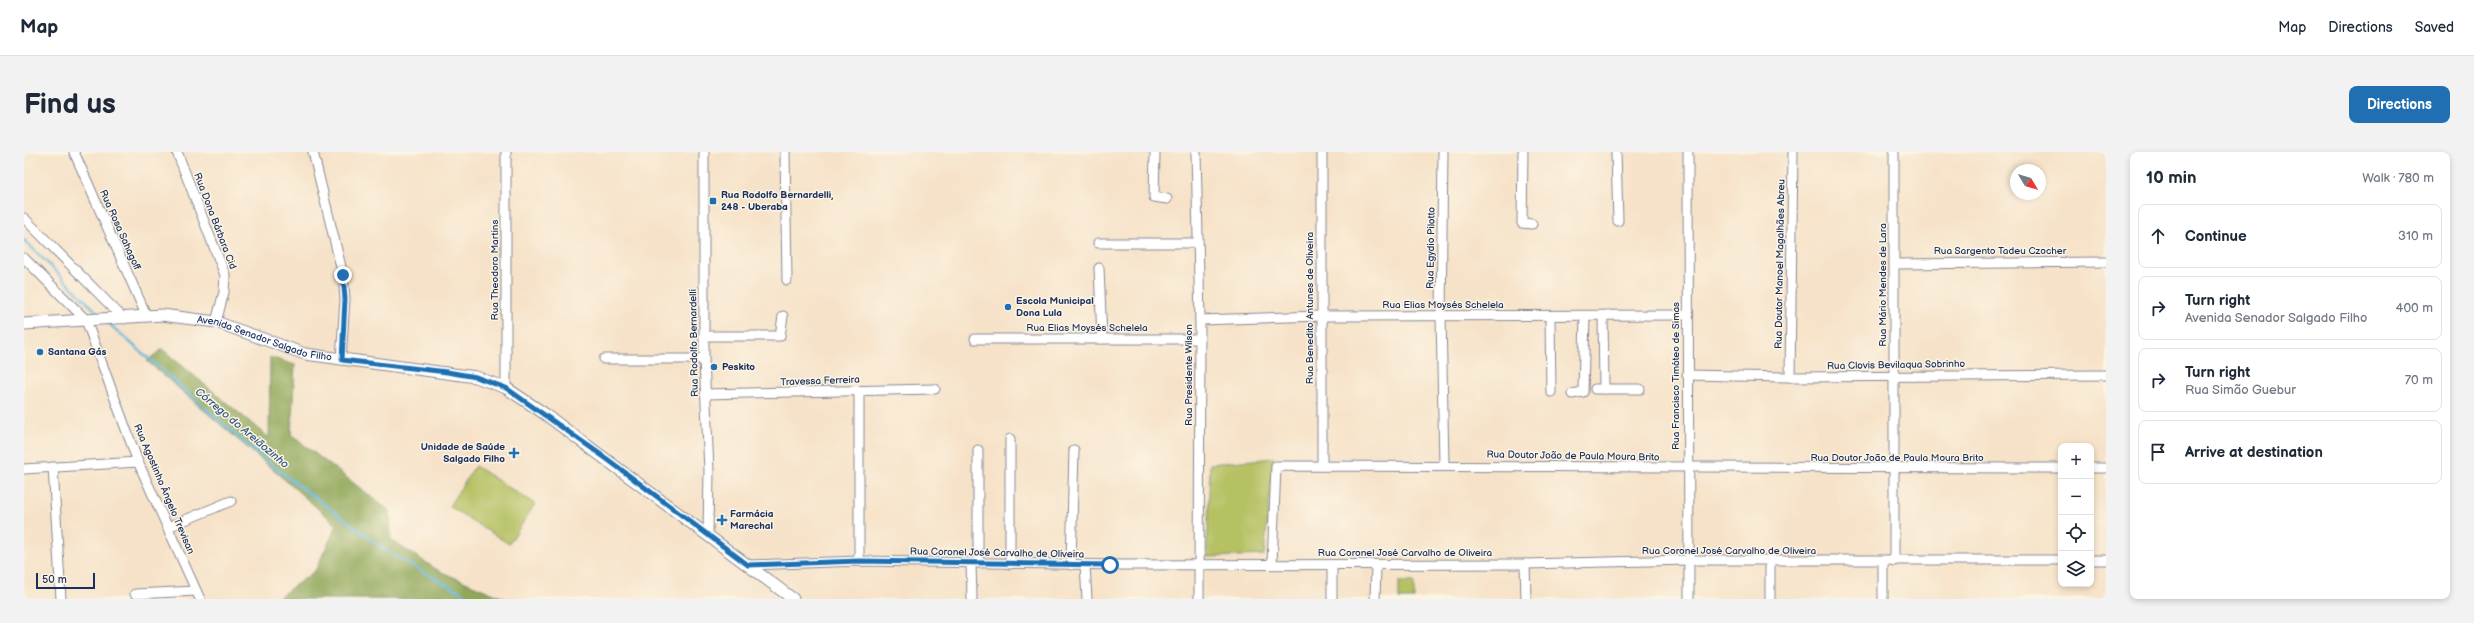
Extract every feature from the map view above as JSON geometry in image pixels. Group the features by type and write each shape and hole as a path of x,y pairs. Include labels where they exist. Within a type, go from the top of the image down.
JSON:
{"main road":[{"name":"Avenida Senador Salgado Filho","path":"24,324 124,319 162,315 216,322 288,349 342,360 447,372 476,377 506,388 545,414 708,534 793,599"}],"street":[{"name":"Rua Rosa Sahagoff","path":"74,152 147,317"},
{"name":"Rua Dona Bárbara Cid","path":"177,152 225,275 224,292 216,322"},
{"path":"313,152 343,275 345,299 342,360"},
{"name":"Rua Theodoro Martins","path":"506,152 506,388"},
{"name":"Rua Rodolfo Bernardelli","path":"704,152 704,359 709,471 708,534"},
{"path":"785,152 787,280"},
{"path":"1155,152 1154,197 1166,199"},
{"name":"Rua Presidente Wilson","path":"1196,152 1200,320 1199,599"},
{"name":"Rua Benedito Antunes de Oliveira","path":"1322,152 1322,465"},
{"name":"Rua Egydio Pilotto","path":"1443,152 1441,316 1444,465"},
{"path":"1523,152 1522,223 1532,224"},
{"path":"1616,152 1618,221"},
{"name":"Rua Francisco Timóteo de Simas","path":"1688,152 1687,375 1689,599"},
{"name":"Rua Doutor Manoel Magalhães Abreu","path":"1790,377 1792,152"},
{"name":"Rua Mário Mendes de Lara","path":"1894,152 1894,561"},
{"path":"24,218 124,319"},
{"path":"1098,243 1198,243"},
{"path":"24,258 86,320"},
{"name":"Rua Sargento Tadeu Czocher","path":"1894,264 2106,262"},
{"path":"1099,268 1102,339"},
{"name":"Rua Elias Moysés Schelela","path":"1200,320 1321,316 1687,315"},
{"path":"704,336 780,336 783,316"},
{"path":"1550,316 1551,392"},
{"path":"1572,394 1583,392 1585,316"},
{"path":"1603,316 1600,389 1640,389"},
{"name":"Rua Agostinho Ângelo Trevisan","path":"86,320 138,462 198,595"},
{"name":"Rua Elias Moysés Schelela","path":"975,339 1200,339"},
{"path":"604,359 704,359"},
{"name":"Rua Clovis Bevilaqua Sobrinho","path":"1687,375 1790,377 1894,375 2106,375"},
{"name":"Travessa Ferreira","path":"705,394 859,392 872,389 936,389"},
{"path":"859,392 859,561"},
{"path":"1010,439 1010,564"},
{"path":"972,599 975,563 978,450"},
{"path":"1071,565 1074,450"},
{"path":"24,469 138,462"},
{"name":"Rua Doutor João de Paula Moura Brito","path":"1272,564 1276,466 1444,465 1688,468 2058,468"},
{"path":"53,467 61,599"},
{"path":"2094,468 2106,468"},
{"path":"168,527 231,500"},
{"name":"Rua Coronel José Carvalho de Oliveira","path":"748,565 859,561 1071,565 1376,565 1525,564 1689,560 1770,562 2058,560"},
{"path":"2094,560 2106,560"},
{"path":"1770,562 1770,599"},
{"path":"1883,562 1883,599"},
{"path":"1525,564 1526,599"},
{"path":"1085,565 1087,599"},
{"path":"1332,565 1332,599"},
{"path":"1375,599 1376,565"},
{"path":"135,594 198,595"}],"green space":[{"path":"162,349 269,438 270,357 295,365 291,435 390,511 391,540 439,571 506,599 276,599 315,571 337,525 147,361"},
{"path":"1274,458 1264,555 1207,557 1210,464"},
{"path":"475,466 535,504 509,544 449,506"},
{"path":"1399,582 1414,582 1414,599 1399,599"}],"waterway":[{"name":"Córrego do Areiãozinho","path":"24,240 100,315"},
{"name":"Córrego do Areiãozinho","path":"108,323 262,458 391,554 473,599"}],"place":[{"name":"Rua Rodolfo Bernardelli, 248 - Uberaba","path":"713,201"},
{"name":"Escola Municipal Dona Lula","path":"1008,307"},
{"name":"Santana Gás","path":"40,352"},
{"name":"Peskito","path":"714,367"},
{"name":"Unidade de Saúde Salgado Filho","path":"514,453"},
{"name":"Farmácia Marechal","path":"722,520"}],"route":[{"path":"343,275 345,299 342,360 447,372 476,377 506,388 607,459 748,565 767,563 859,561 1110,565"}]}
